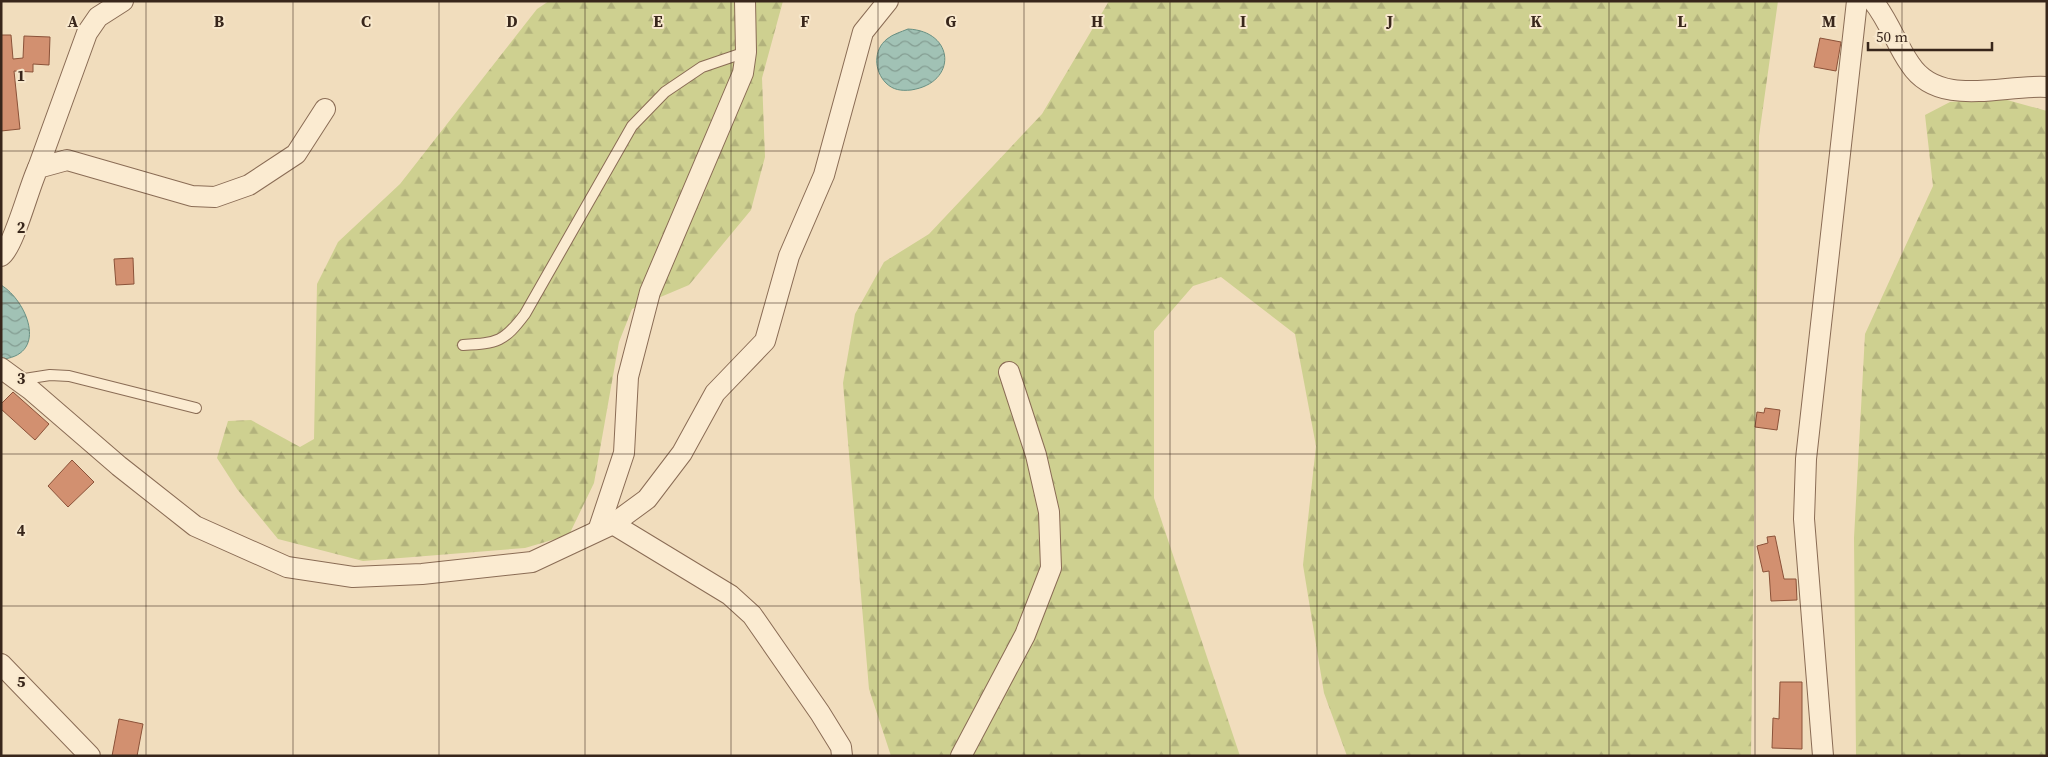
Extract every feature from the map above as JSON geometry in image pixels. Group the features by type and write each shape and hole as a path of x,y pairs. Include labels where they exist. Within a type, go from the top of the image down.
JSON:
{"street":[{"path":"1,256 10,246 30,185 38,168 87,33 98,17 123,1"},
{"path":"606,526 624,453 628,377 650,292 743,73 746,52 745,1"},
{"path":"1,368 195,526 286,567 353,577 422,574 532,562 606,526 646,499 682,453 715,392 765,341 789,256 824,175 863,32 888,1"},
{"path":"1823,756 1804,518 1806,459 1857,1"},
{"path":"1873,1 1884,15 1910,64 1920,76 1931,84 1947,90 1968,91 2047,87"},
{"path":"38,168 67,160 192,196 215,197 249,185 296,154 325,109"},
{"path":"961,756 1025,635 1051,568 1049,512 1036,455 1009,372"},
{"path":"606,526 730,595 752,615 820,714 841,747 842,756"},
{"path":"1,664 90,756"}],"lane":[{"path":"463,345 493,344 511,332 525,314 632,126 665,92 702,67 746,52"},
{"path":"17,380 50,375 69,376 196,408"}],"green space":[{"path":"549,1 783,1 762,78 765,157 751,210 689,285 632,309 619,342 594,483 569,535 525,548 363,561 278,539 237,489 217,458 228,421 251,420 300,447 314,439 317,284 338,242 400,184 537,9"},
{"path":"1109,1 1778,1 1759,136 1751,756 1347,756 1324,693 1303,565 1316,446 1295,334 1221,277 1193,286 1154,331 1154,498 1240,756 891,756 869,689 843,383 855,314 884,262 929,234 1042,114"},
{"path":"2000,98 2047,111 2047,756 1856,756 1854,538 1865,334 1933,186 1925,115 1950,102"}],"water":[{"path":"908,29 924,32 935,38 942,47 945,58 943,68 937,78 926,85 911,90 894,89 886,83 879,73 877,55 882,44 887,39 894,34"},
{"path":"1,285 19,302 29,326 29,337 26,347 18,355 4,359 1,358"}],"building":[{"path":"1,35 11,35 13,59 23,58 24,36 50,37 49,65 33,64 33,72 14,71 20,129 1,131"},
{"path":"1820,38 1841,42 1836,71 1814,67"},
{"path":"133,258 134,284 116,285 114,259"},
{"path":"13,392 49,424 35,440 1,409 1,404"},
{"path":"1765,408 1780,410 1777,430 1755,427 1757,412 1764,413"},
{"path":"72,460 94,482 68,507 48,486"},
{"path":"1775,536 1784,579 1796,579 1797,600 1771,601 1769,571 1763,572 1757,546 1768,543 1767,537"},
{"path":"1780,682 1802,682 1802,749 1772,748 1773,718 1779,719"},
{"path":"119,719 143,724 137,756 112,756"}]}
